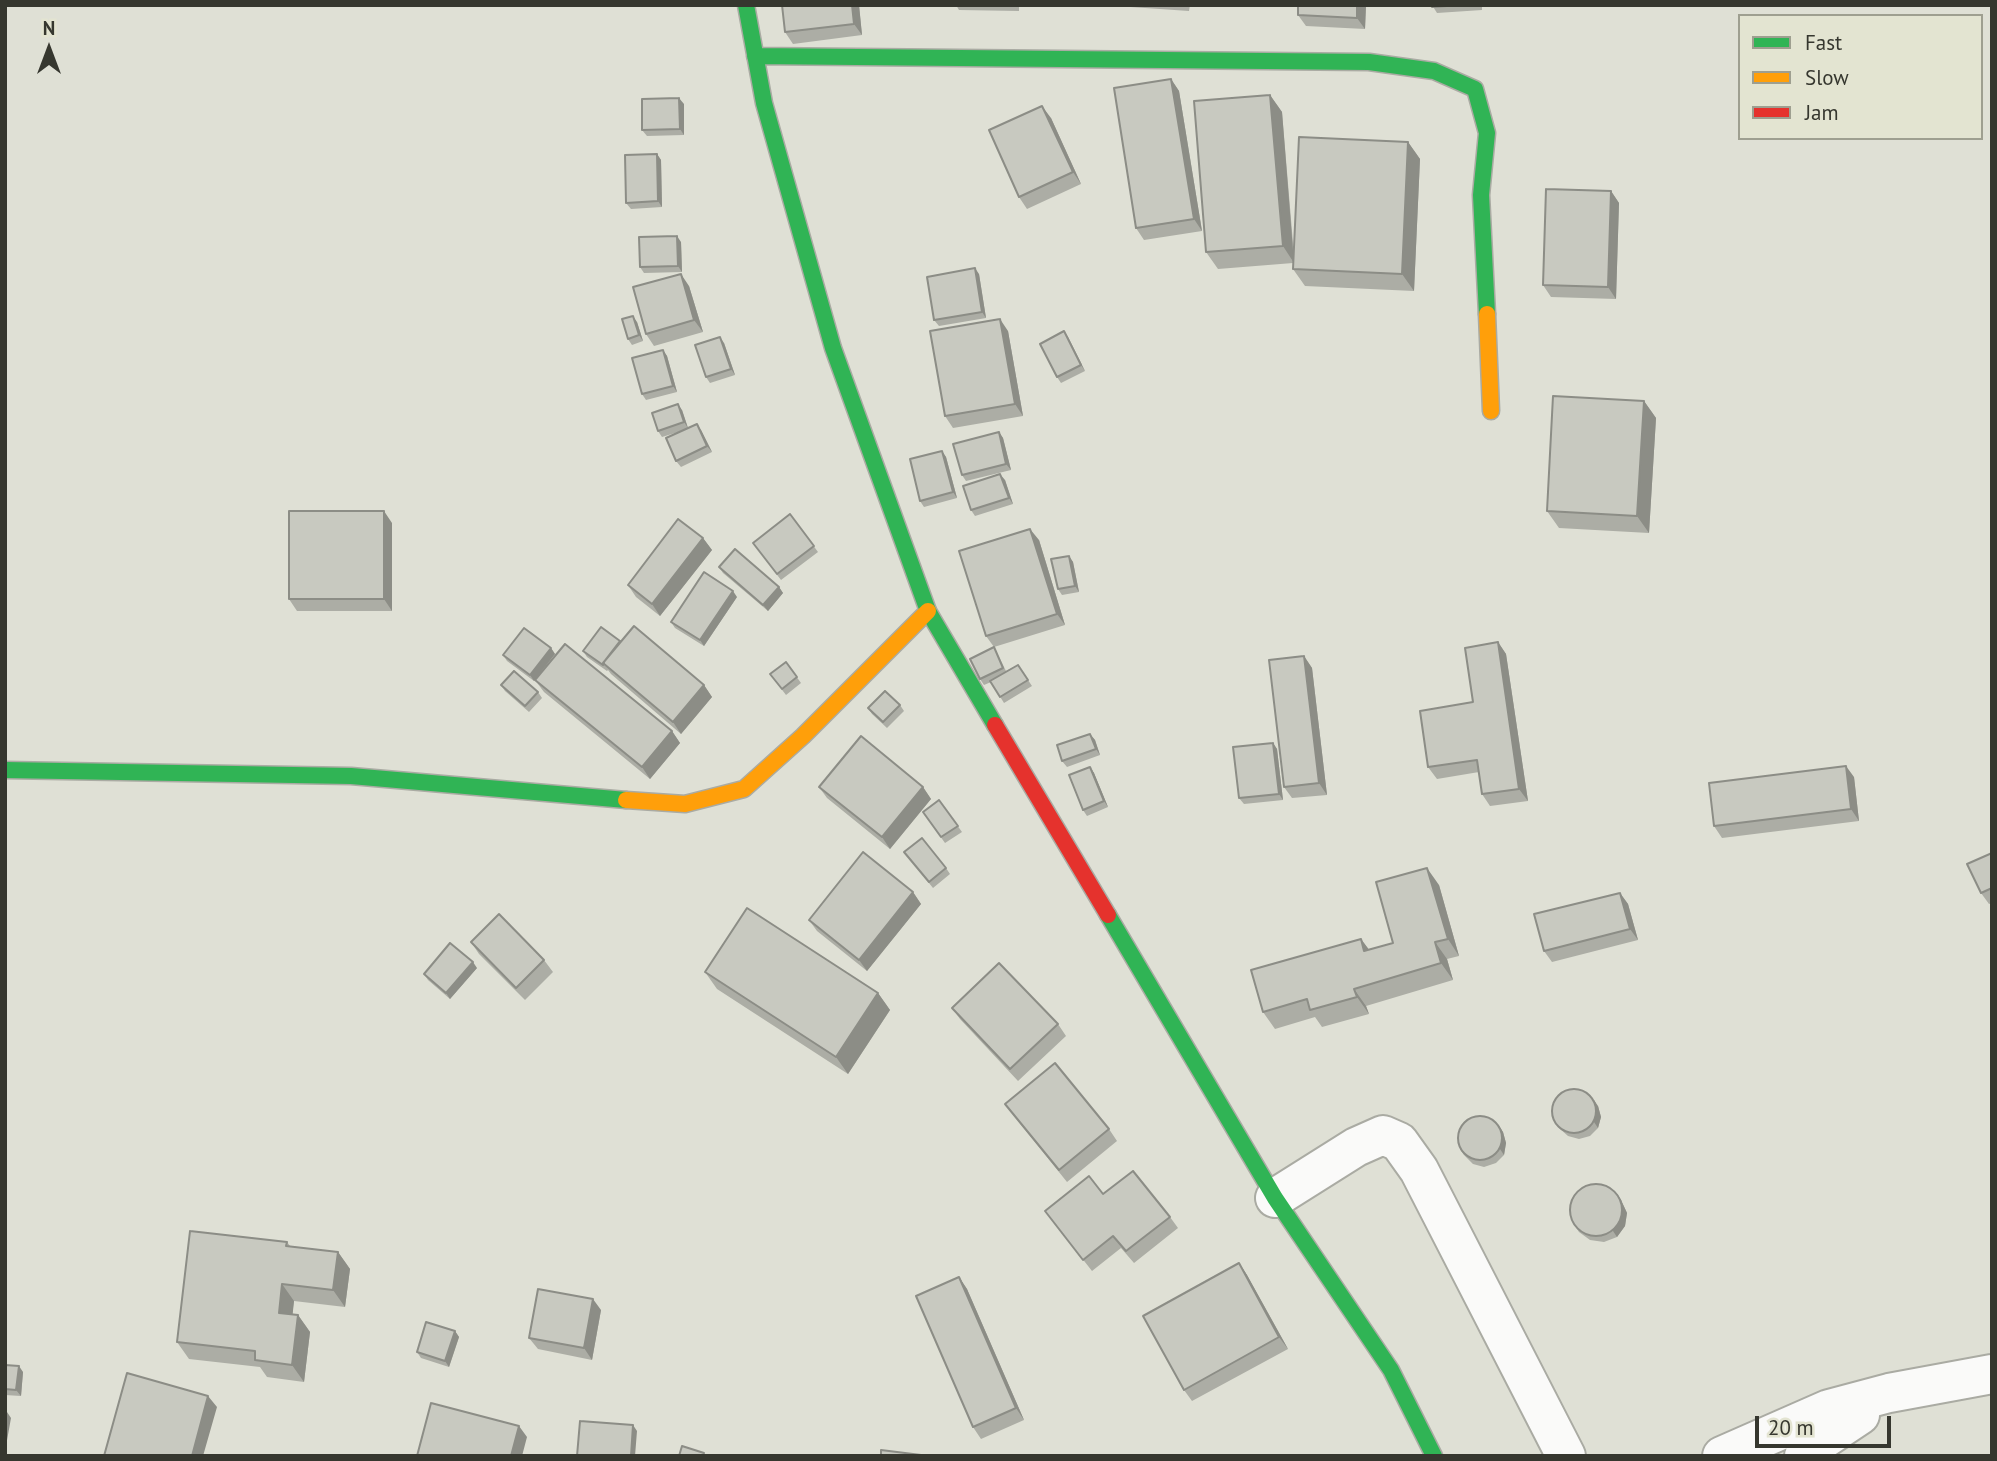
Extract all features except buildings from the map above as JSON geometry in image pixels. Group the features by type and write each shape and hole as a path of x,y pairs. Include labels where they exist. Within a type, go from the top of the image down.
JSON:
{"street":[{"path":"746,5 764,103 833,348 928,611 1275,1198 1391,1370 1434,1456"},
{"path":"755,55 1369,62 1434,71 1475,89 1487,133 1481,195 1491,411"},
{"path":"5,770 351,776 584,798 685,804 744,789 803,736 928,611"},
{"path":"1275,1198 1356,1147 1383,1135 1399,1142 1419,1170 1566,1456"},
{"path":"1722,1456 1829,1409 1889,1393 1992,1374"},
{"path":"1804,1456 1818,1443 1889,1393"}],"traffic: fast":[{"path":"746,5 764,103 833,348 928,611 995,725"},
{"path":"755,56 1369,62 1434,71 1475,89 1487,133 1481,195 1487,314"},
{"path":"5,770 351,776 626,800"},
{"path":"1108,915 1275,1198 1391,1370 1434,1456"}],"traffic: slow":[{"path":"1487,314 1491,411"},
{"path":"626,800 685,804 744,789 803,736 928,611"}],"traffic: jam":[{"path":"995,725 1108,915"}]}
